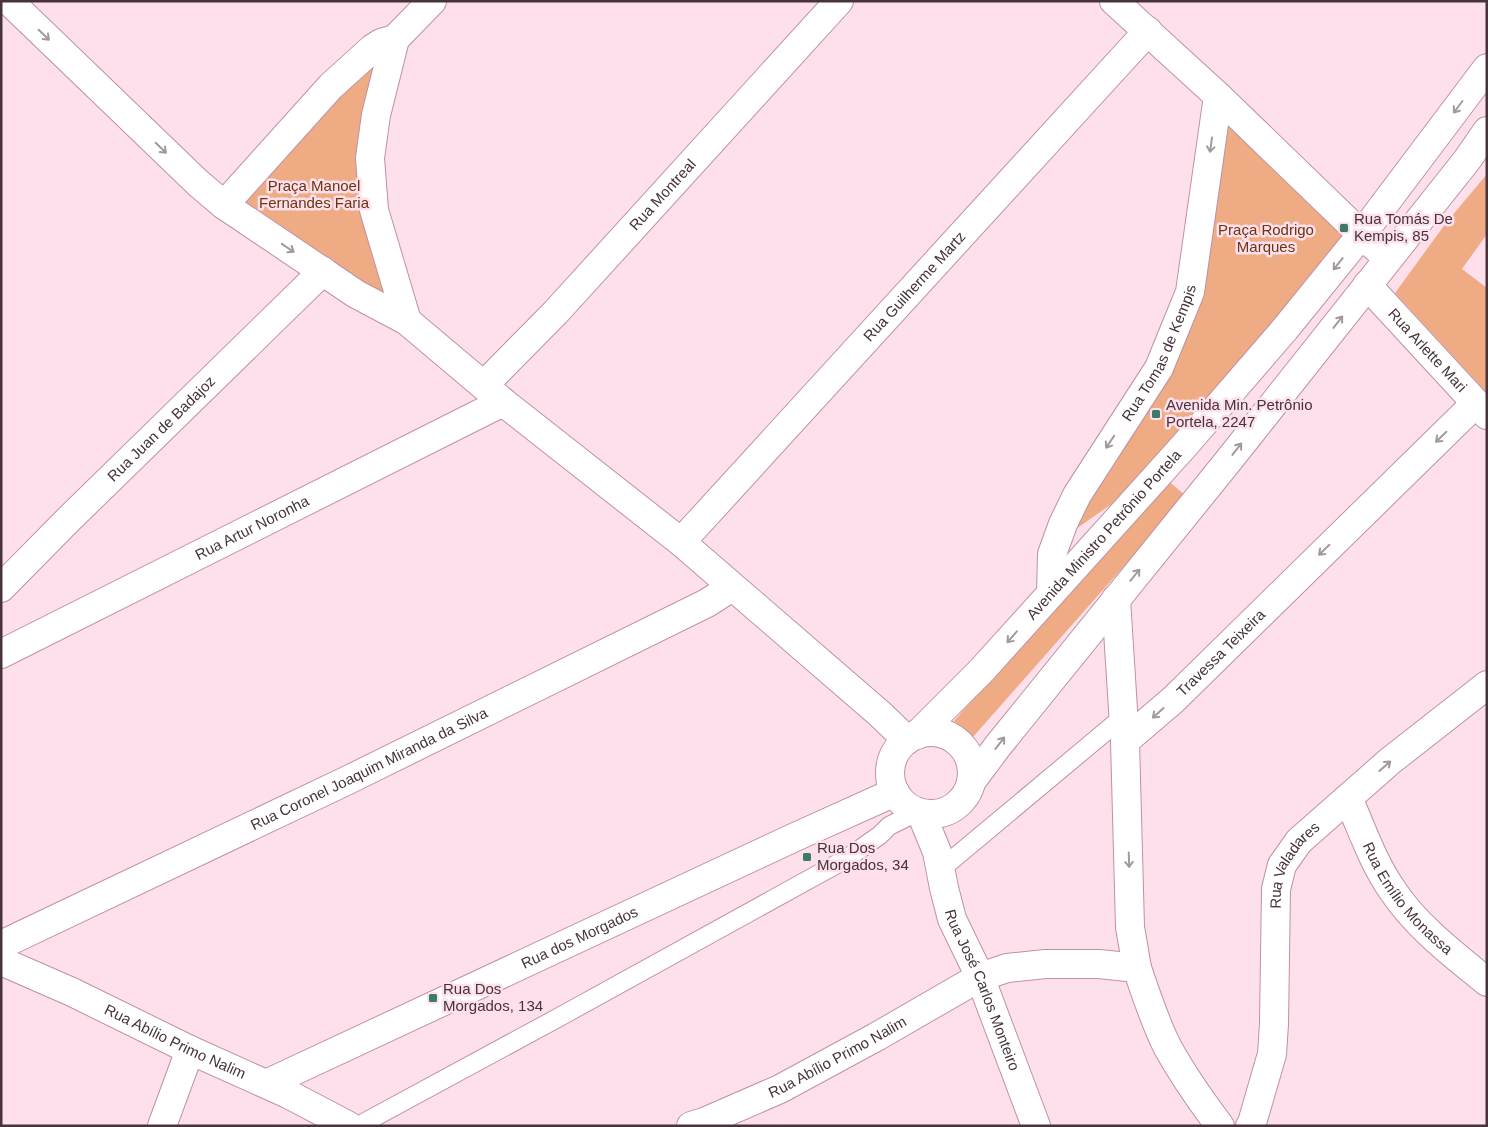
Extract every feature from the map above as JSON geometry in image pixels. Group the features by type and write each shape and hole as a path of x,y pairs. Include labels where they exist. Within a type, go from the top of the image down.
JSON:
{"street":[{"path":"9,1 198,183 224,205 356,294 407,321 681,542 880,714 884,737 906,744"},
{"path":"407,321 374,210 370,158 376,115 396,39 432,1"},
{"name":"Rua Montreal","path":"494,393 556,312 838,1"},
{"path":"1114,1 1218,96 1388,258"},
{"name":"Rua Guilherme Martz","path":"681,542 1148,31"},
{"path":"224,205 332,86 373,48 381,43 396,39"},
{"name":"Avenida Ministro Petrônio Portela","path":"906,744 982,670 1184,446 1285,329 1362,234 1487,68"},
{"name":"Rua Tomas de Kempis","path":"1051,593 1052,554 1063,524 1077,495 1160,368 1190,292 1218,96"},
{"path":"971,782 970,760 965,750 958,742 948,736 931,732 906,744 890,769 891,781 895,792 902,802 912,810 938,813 953,808 961,801 971,782 1229,460 1467,160 1487,132"},
{"name":"Rua Juan de Badajoz","path":"1,588 67,520 323,271"},
{"name":"Rua Arlette Mari","path":"1367,285 1481,409"},
{"name":"Rua Artur Noronha","path":"1,654 494,393"},
{"name":"Travessa Teixeira","path":"1124,729 1173,700 1481,409"},
{"name":"Rua Coronel Joaquim Miranda da Silva","path":"1,944 363,773 707,603 732,586"},
{"path":"1116,599 1124,729 1130,927 1137,968 1151,1008 1168,1046 1191,1085 1220,1126"},
{"name":"Rua Valadares","path":"1250,1126 1272,1054 1276,889 1282,865 1299,841 1390,762 1487,685"},
{"name":"Rua dos Morgados","path":"266,1084 895,792"},
{"name":"Rua Emílio Monassa","path":"1348,798 1374,859 1393,892 1414,918 1435,939 1487,982"},
{"path":"939,860 953,808"},
{"name":"Rua José Carlos Monteiro","path":"920,812 939,860 952,919 980,977 1036,1126"},
{"name":"Rua Abílio Primo Nalim","path":"1,961 72,992 190,1050 288,1094 350,1126"},
{"name":"Rua Abílio Primo Nalim","path":"691,1126 780,1089 876,1038 980,977 1007,968 1045,964 1099,964 1137,968"},
{"path":"162,1126 190,1050"}],"lane":[{"path":"939,860 1124,729"},
{"path":"358,1126 846,859 880,835 889,826 920,812"}],"green space":[{"name":"Praça Manoel Fernandes Faria","path":"381,36 370,158 407,321 224,205"},
{"name":"Praça Rodrigo Marques","path":"1217,110 1357,229 1162,469 1050,547 1161,368"},
{"path":"1487,174 1487,234 1462,269 1487,288 1487,393 1395,293 1446,223"},
{"path":"1166,479 1186,496 973,737 954,721"}],"place":[{"name":"Rua Tomás De Kempis, 85","path":"1344,228"},
{"name":"Avenida Min. Petrônio Portela, 2247","path":"1156,414"},
{"name":"Rua Dos Morgados, 34","path":"807,857"},
{"name":"Rua Dos Morgados, 134","path":"433,998"}]}
